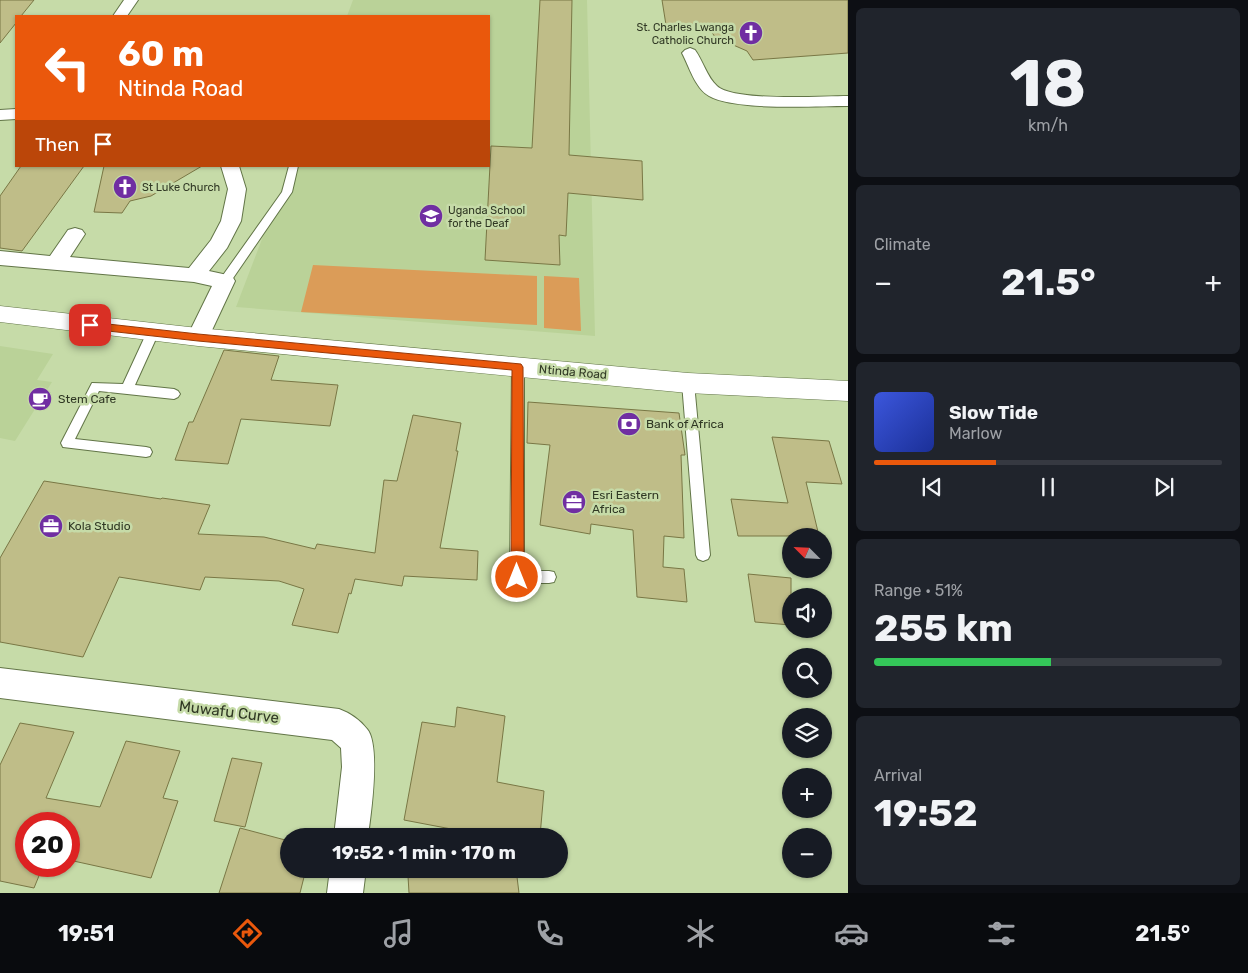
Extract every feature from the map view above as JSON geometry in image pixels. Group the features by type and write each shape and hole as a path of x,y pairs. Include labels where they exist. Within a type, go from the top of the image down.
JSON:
{"main road":[{"name":"Ntinda Road","path":"0,314 198,337 688,383 848,391"}],"street":[{"path":"121,15 131,0"},
{"path":"690,53 707,84 714,92 729,98 776,101 848,100"},
{"path":"0,114 15,114"},
{"path":"194,276 220,243 231,221 237,189 230,167"},
{"path":"56,263 75,234"},
{"path":"0,258 194,276 225,281 198,337"},
{"name":"Muwafu Curve","path":"0,683 339,725 357,741 358,767 352,828"},
{"path":"345,893 347,878"}],"lane":[{"path":"225,281 287,192 294,167"},
{"path":"127,389 153,332"},
{"path":"518,367 517,577 549,577"},
{"path":"688,383 703,555"},
{"path":"146,452 67,443 96,386 174,394"}],"shaded area":[{"name":"Uganda School for the Deaf","path":"353,0 587,0 595,336 236,307 290,167 490,167 490,15 347,15"},
{"path":"313,265 537,276 537,325 301,312"},
{"path":"544,276 579,278 581,331 544,328"},
{"path":"0,346 53,354 37,380 52,382 15,441 0,438"}],"building":[{"path":"0,0 34,0 22,15 15,15 15,24 0,43"},
{"path":"540,0 572,0 569,155 642,161 643,200 568,193 566,236 559,235 560,265 485,260 491,146 532,148"},
{"path":"662,0 848,0 848,53 753,60 747,51 715,37 709,28 666,25"},
{"path":"20,167 83,167 22,251 0,248 0,196"},
{"name":"St Luke Church","path":"104,167 200,167 151,196 130,201 122,213 94,212"},
{"path":"224,350 279,356 271,380 338,385 330,426 241,419 228,464 175,460 189,422 193,422"},
{"path":"528,402 679,413 685,455 681,455 684,538 664,536 663,567 684,569 687,602 637,597 633,530 591,524 590,534 540,525 550,445 527,443"},
{"path":"413,415 461,423 456,451 458,451 440,548 478,551 477,580 404,576 402,586 355,579 351,594 349,593 338,633 292,625 304,589 279,581 205,577 200,590 119,577 83,657 0,642 0,558 44,481 210,505 198,534 264,537 315,549 317,544 375,553 384,480 397,481"},
{"path":"772,437 829,441 842,484 806,482 817,528 782,528 782,536 738,536 731,499 788,503"},
{"path":"748,574 791,578 791,588 782,588 782,624 755,622"},
{"path":"457,707 505,716 497,782 544,791 541,828 446,828 404,820 422,722 455,727"},
{"path":"20,723 74,732 46,798 100,807 126,741 180,751 163,798 178,801 151,878 80,862 80,812 15,812 15,877 38,877 34,888 0,881 0,765"},
{"path":"232,758 262,763 245,827 214,821"},
{"path":"240,828 280,839 280,878 304,878 300,893 219,893"},
{"path":"408,878 517,878 519,893 409,893"}],"place":[{"name":"St. Charles Lwanga Catholic Church","path":"751,33"},
{"name":"St Luke Church","path":"125,187"},
{"name":"Uganda School for the Deaf","path":"431,216"},
{"name":"Stem Cafe","path":"40,399"},
{"name":"Bank of Africa","path":"629,424"},
{"name":"Esri Eastern Africa","path":"574,502"},
{"name":"Kola Studio","path":"51,526"}],"route":[{"path":"90,325 518,367 517,577"}]}
